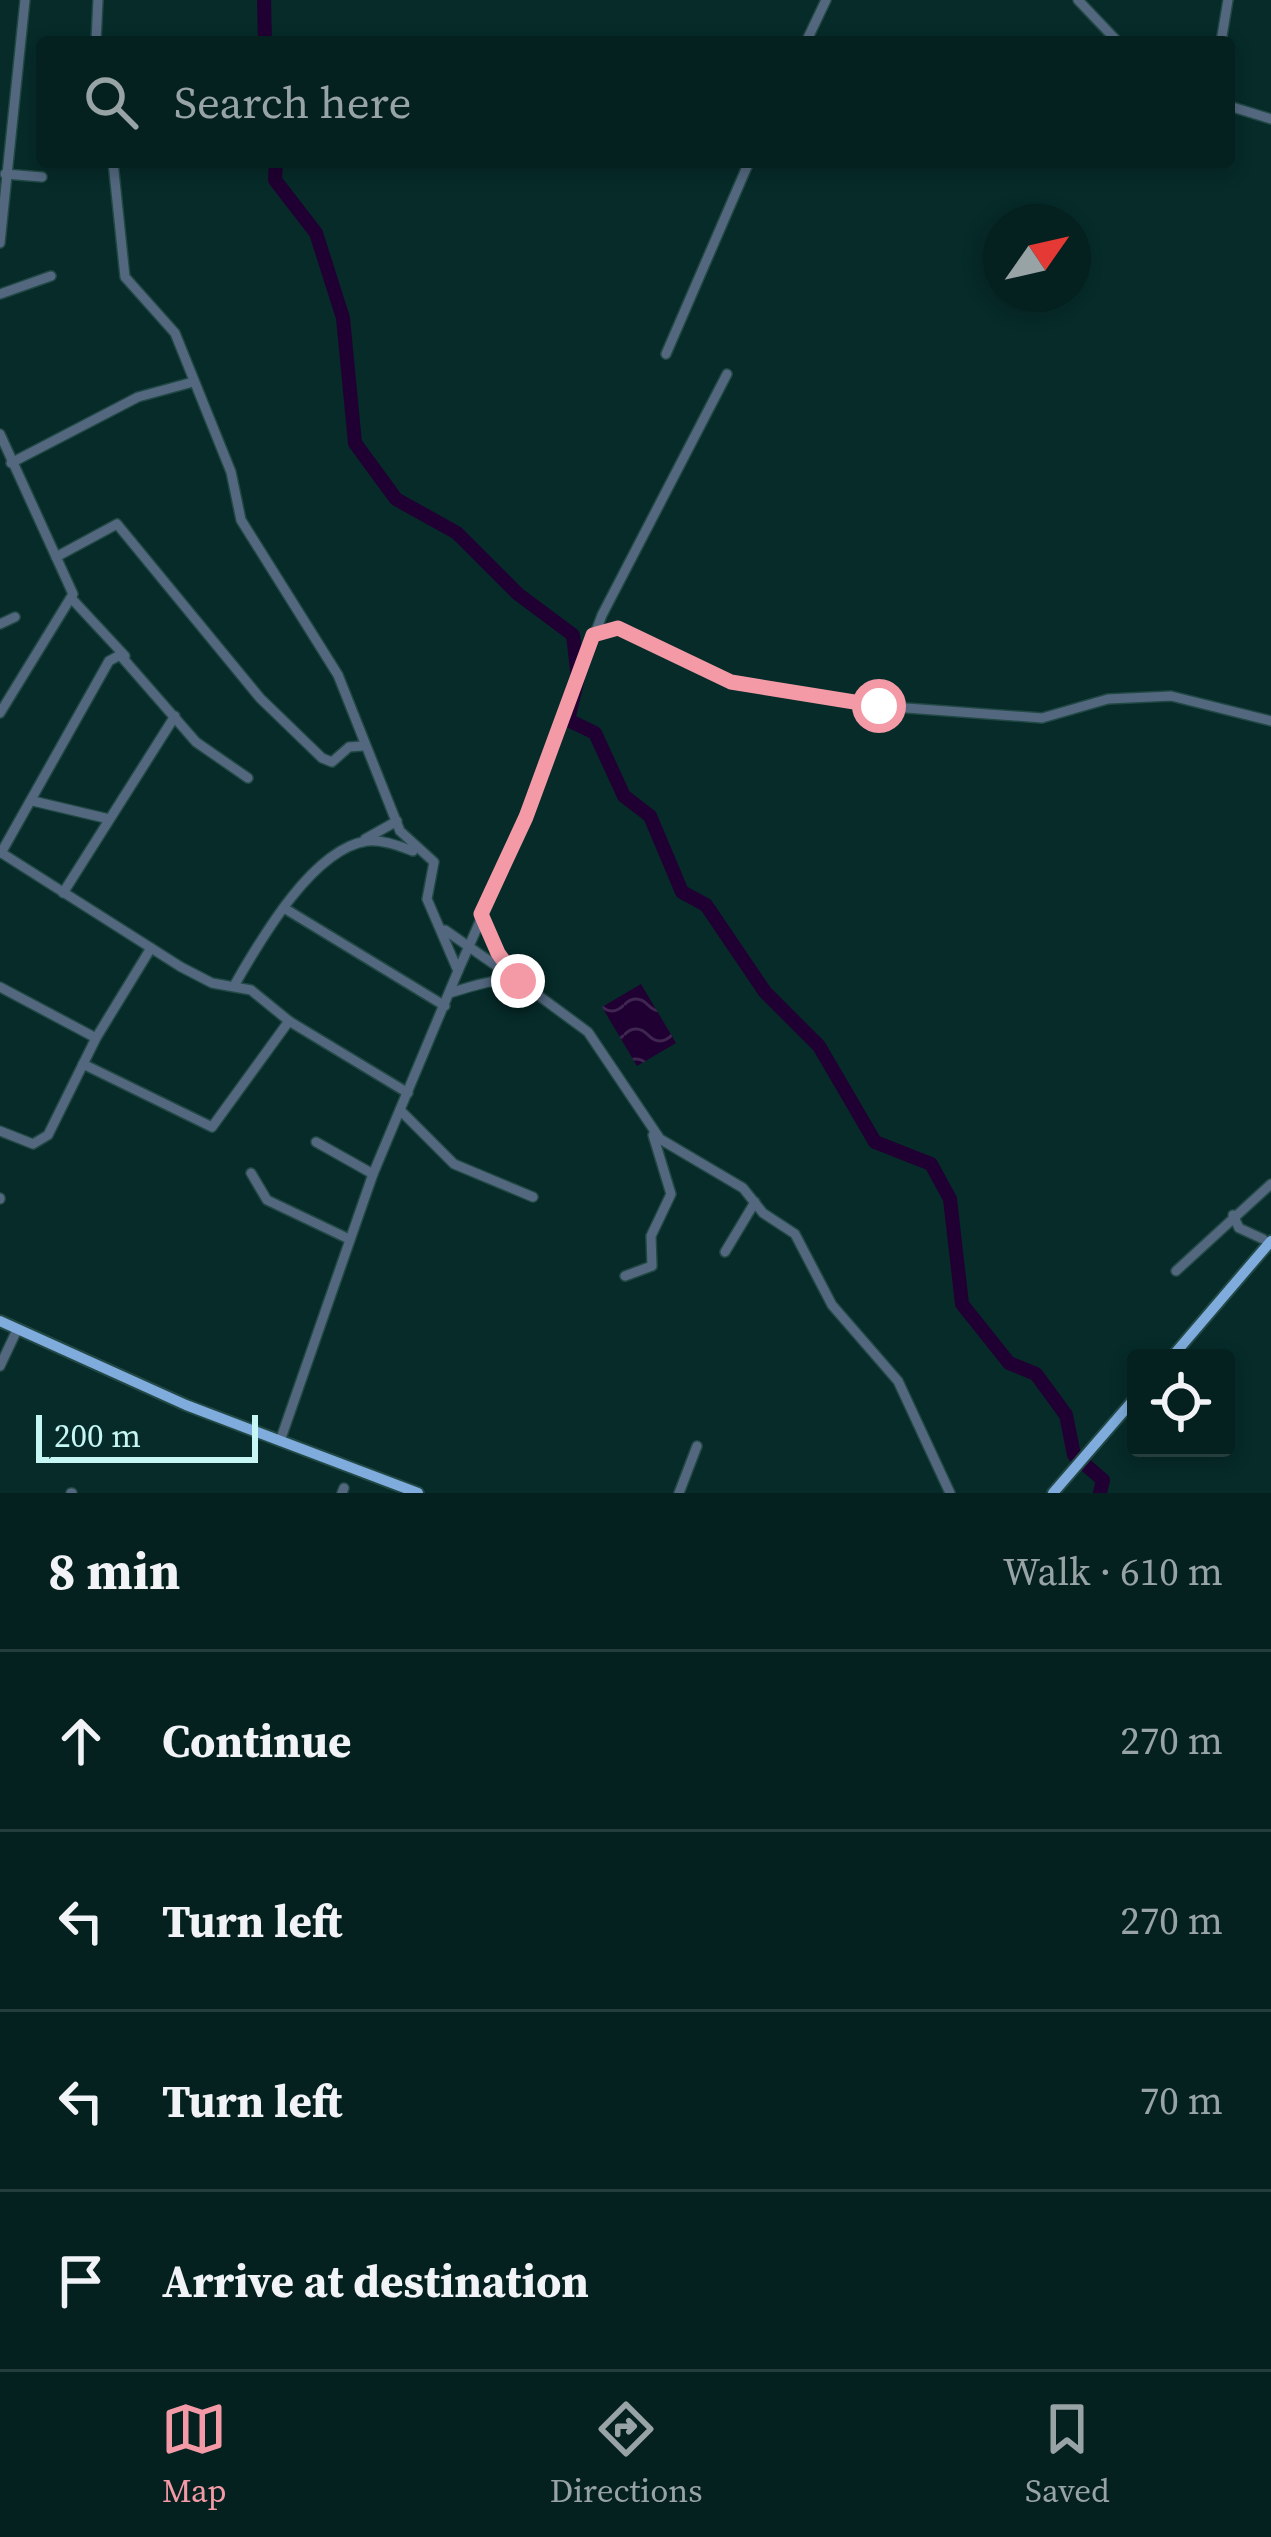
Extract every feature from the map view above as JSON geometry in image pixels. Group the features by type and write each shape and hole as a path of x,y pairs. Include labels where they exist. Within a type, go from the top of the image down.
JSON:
{"main road":[{"path":"1178,1349 1267,1240"},
{"path":"0,1321 280,1441 418,1493"},
{"path":"1053,1493 1127,1407"}],"street":[{"path":"0,243 26,0"},
{"path":"96,36 98,0"},
{"path":"809,36 826,0"},
{"path":"1078,0 1112,36"},
{"path":"1222,36 1228,0"},
{"path":"1235,108 1271,119"},
{"path":"114,168 125,278 172,328 231,472 241,520 338,675 362,746 397,821 436,868 427,899 458,970"},
{"path":"666,354 746,168"},
{"path":"5,174 42,176"},
{"path":"0,294 51,276"},
{"path":"280,1441 373,1174 526,817 593,635 727,374"},
{"path":"10,464 138,397 194,382"},
{"path":"0,434 72,599 196,742 248,778"},
{"path":"56,557 117,524 260,698 322,758 332,762 349,747 362,746"},
{"path":"0,713 72,599"},
{"path":"0,624 15,617"},
{"path":"593,635 618,628 731,682 879,706 1042,718 1091,702 1157,695 1271,721"},
{"path":"125,656 109,661 0,853 205,980 251,990 289,1021 408,1093"},
{"path":"63,893 175,716"},
{"path":"33,801 109,819"},
{"path":"235,984 284,908 311,877 397,821"},
{"path":"360,842 378,841 423,854"},
{"path":"284,908 445,1006"},
{"path":"481,914 508,969 589,1032 651,1130 671,1194 651,1236 652,1266 625,1276"},
{"path":"444,930 508,969"},
{"path":"0,1131 33,1144 44,1139 96,1038 152,948"},
{"path":"450,993 518,981"},
{"path":"0,987 96,1038"},
{"path":"83,1064 212,1127 289,1021"},
{"path":"400,1110 454,1164 533,1197"},
{"path":"651,1130 743,1188 795,1234 832,1305 898,1381 950,1493"},
{"path":"316,1142 373,1174"},
{"path":"250,1173 267,1200 349,1239"},
{"path":"1176,1271 1271,1184"},
{"path":"725,1252 754,1202"},
{"path":"1233,1214 1239,1228 1267,1240"},
{"path":"0,1366 17,1330"},
{"path":"679,1493 697,1446"}],"water":[{"path":"641,984 676,1043 637,1066 602,1007"}],"waterway":[{"path":"264,0 265,36"},
{"path":"276,168 275,180 316,233 343,318 355,443 396,499 457,533 518,594 573,635 578,678 568,720 595,733 624,796 650,816 682,892 706,905 765,992 819,1046 875,1142 931,1164 950,1199 962,1304 1009,1363 1036,1374 1066,1415 1074,1455 1103,1480 1100,1493"}],"route":[{"path":"518,981 498,953 481,914 526,817 593,635 618,628 645,646 731,682 879,706"}]}
